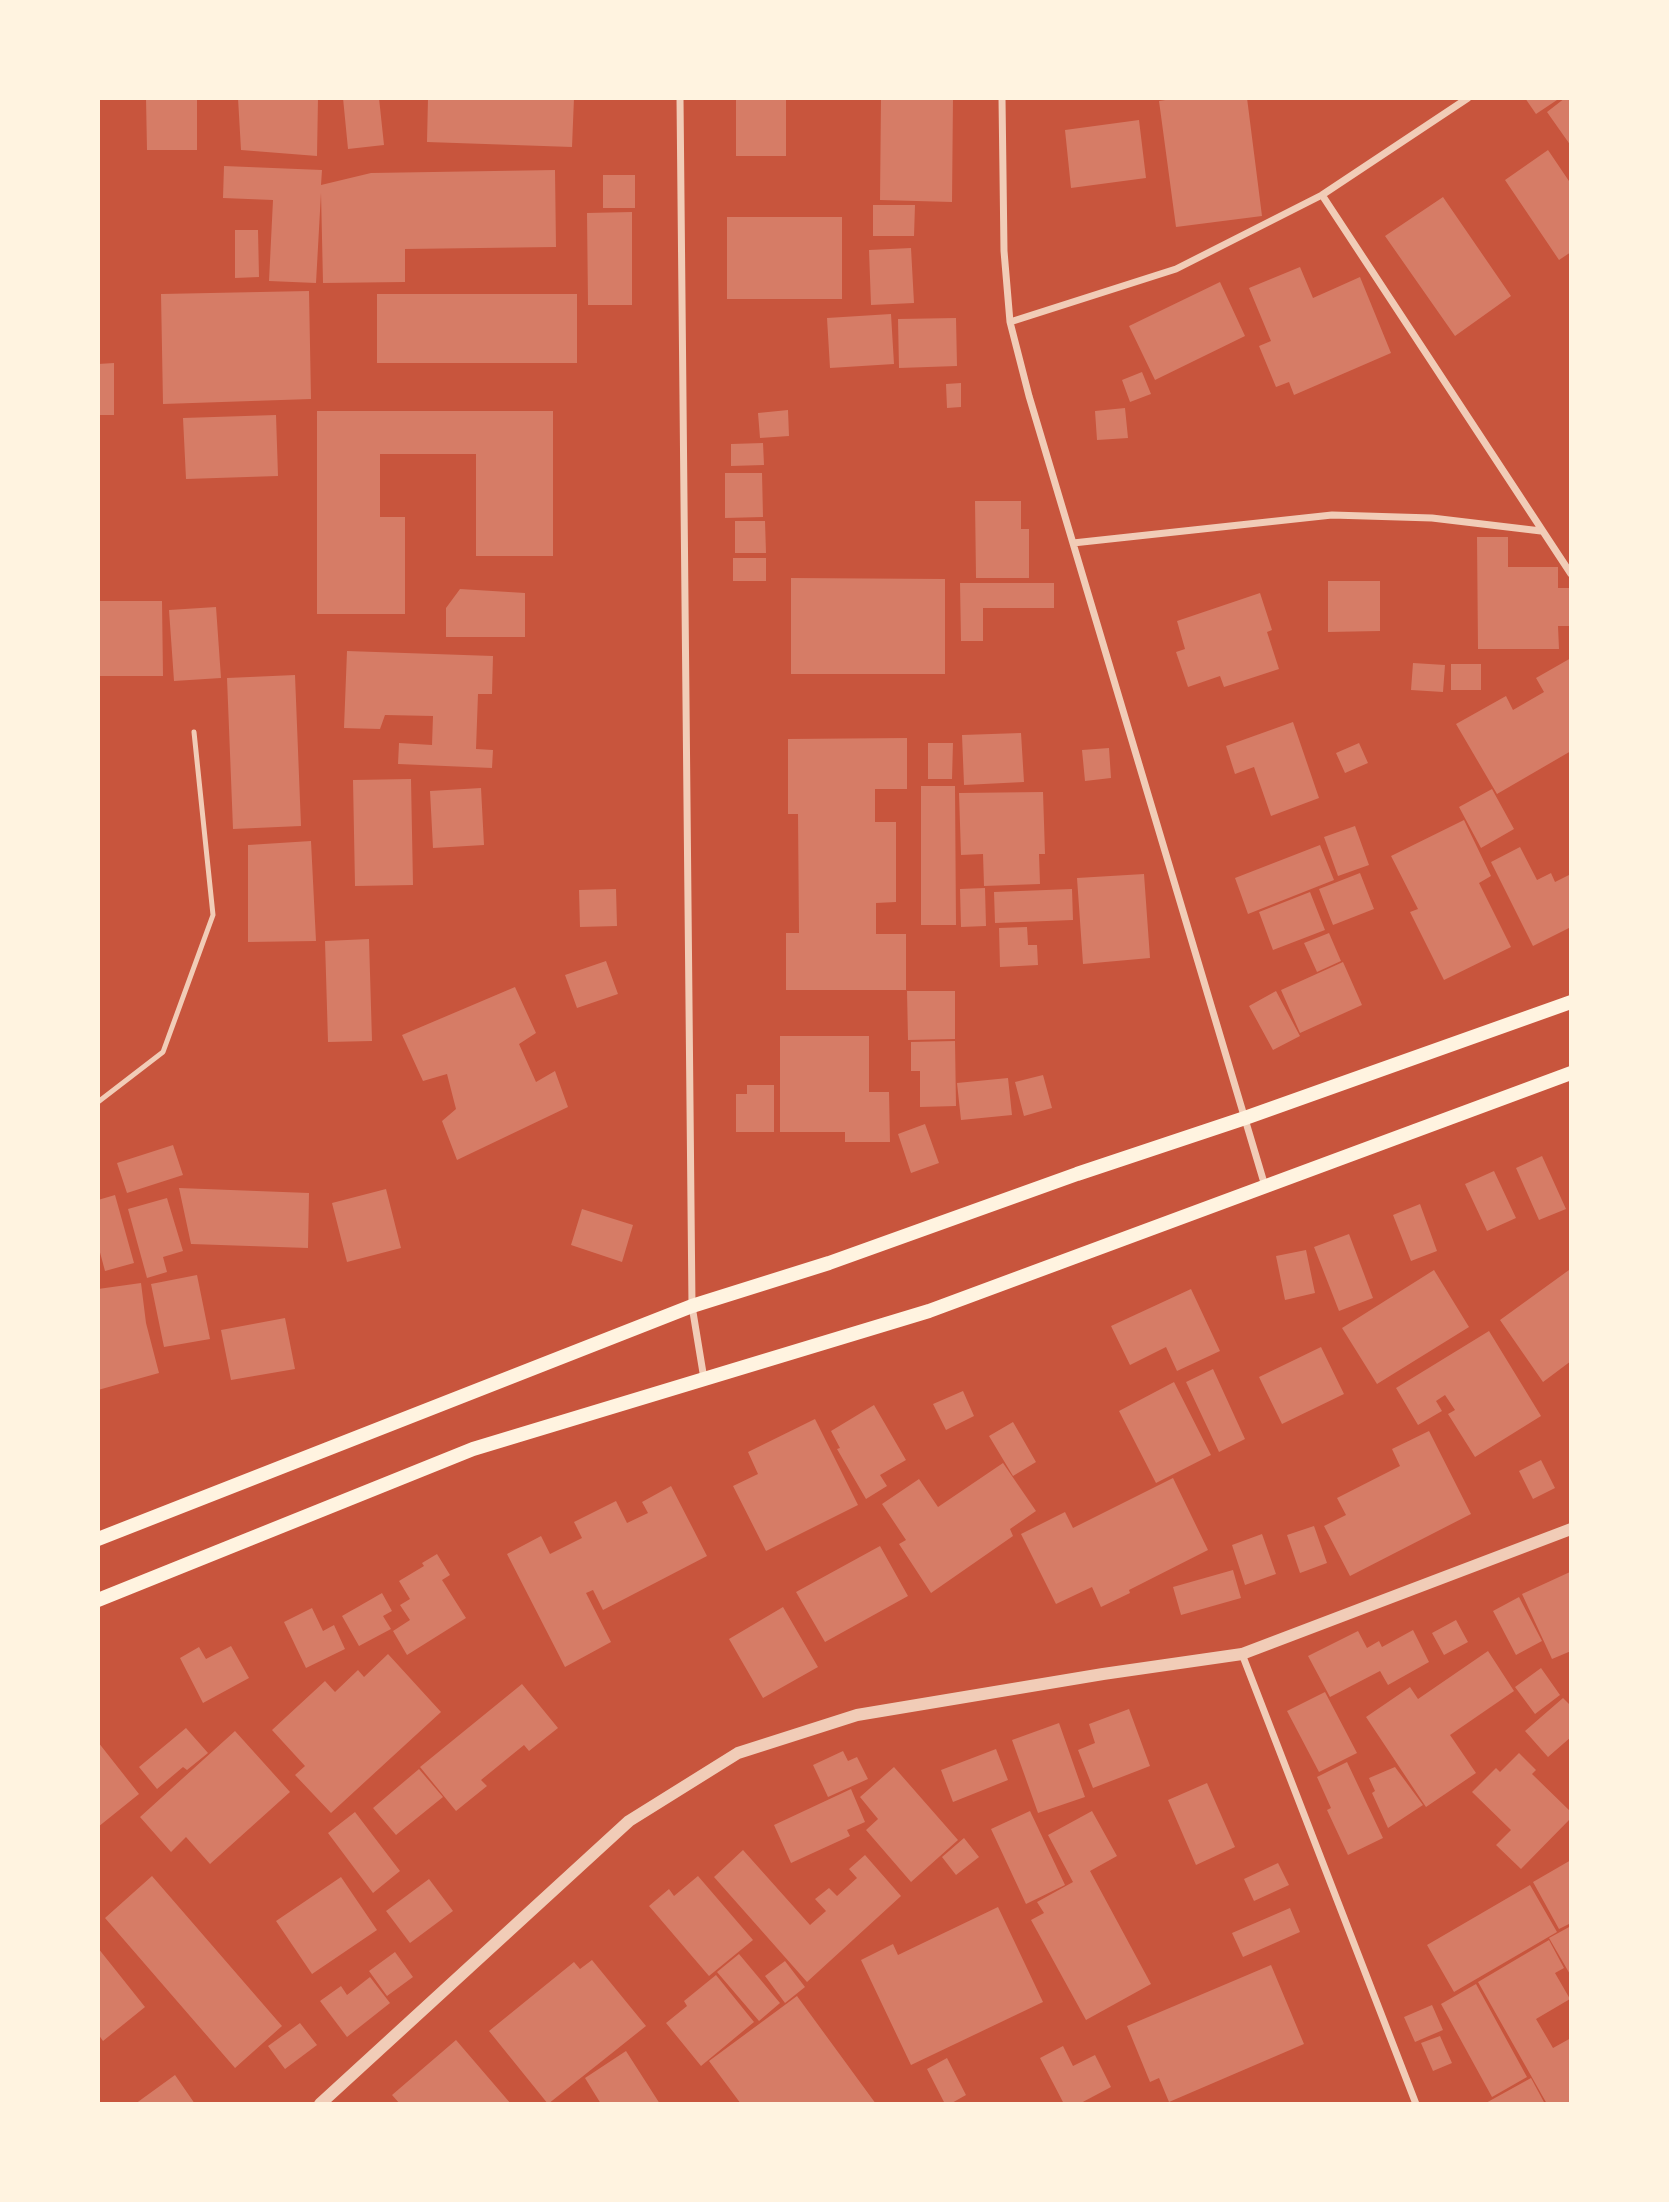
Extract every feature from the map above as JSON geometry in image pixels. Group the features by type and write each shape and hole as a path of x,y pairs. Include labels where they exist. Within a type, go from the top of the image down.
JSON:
{"main road":[{"path":"98,1539 692,1306 829,1263 1571,1002"},
{"path":"98,1600 473,1449 929,1311 1571,1073"}],"street":[{"path":"680,98 692,1306 704,1379"},
{"path":"1002,98 1004,251 1010,322 1029,396 1265,1186"},
{"path":"1010,322 1176,269 1322,195 1468,98"},
{"path":"1322,195 1571,575"},
{"path":"1073,543 1332,515 1432,518 1541,531"},
{"path":"320,2104 629,1821 738,1753 856,1715 1242,1654 1571,1529"},
{"path":"1242,1654 1416,2104"}],"lane":[{"path":"98,1102 163,1052 213,915 194,732"}],"building":[{"path":"146,98 197,98 197,150 147,150"},
{"path":"238,98 318,98 317,156 241,150"},
{"path":"343,98 379,98 384,145 348,149"},
{"path":"428,98 574,98 572,147 427,142"},
{"path":"736,98 786,98 786,156 736,156"},
{"path":"881,98 953,98 952,202 880,200"},
{"path":"1178,98 1247,98 1262,216 1176,227 1159,101"},
{"path":"1525,98 1560,98 1536,114"},
{"path":"1565,98 1571,98 1571,146 1547,112"},
{"path":"1139,120 1146,178 1071,188 1065,130"},
{"path":"1548,150 1571,184 1571,252 1559,260 1505,180"},
{"path":"224,166 322,170 321,185 371,173 555,170 556,247 405,249 405,282 323,283 321,193 316,283 269,281 273,200 223,198"},
{"path":"603,175 635,175 635,208 603,208"},
{"path":"1443,197 1511,296 1455,336 1385,236"},
{"path":"873,205 915,205 914,236 873,236"},
{"path":"632,212 632,305 588,305 587,213"},
{"path":"727,217 842,217 842,299 727,299"},
{"path":"235,230 258,230 259,277 235,278"},
{"path":"911,248 914,303 871,305 869,250"},
{"path":"1300,267 1313,298 1360,277 1391,353 1294,395 1289,382 1276,387 1259,346 1271,341 1249,288"},
{"path":"1220,282 1245,336 1155,380 1129,326"},
{"path":"309,291 311,399 163,404 161,294"},
{"path":"377,294 577,294 577,363 377,363"},
{"path":"891,314 894,364 830,368 827,318"},
{"path":"956,318 957,366 899,368 898,319"},
{"path":"114,363 114,415 98,415 98,364"},
{"path":"1142,372 1151,394 1130,402 1122,380"},
{"path":"961,383 961,407 947,408 946,384"},
{"path":"1125,408 1128,438 1097,440 1095,411"},
{"path":"788,410 789,436 760,438 758,413"},
{"path":"317,411 553,411 553,556 476,556 476,454 380,454 380,517 405,517 405,614 317,614"},
{"path":"276,415 278,476 186,479 183,418"},
{"path":"763,443 764,465 731,466 731,444"},
{"path":"725,473 762,473 763,517 725,518"},
{"path":"975,501 1021,501 1021,529 1029,529 1029,578 976,578"},
{"path":"735,521 765,521 766,553 735,553"},
{"path":"1477,537 1508,537 1508,567 1558,567 1558,588 1571,588 1571,626 1558,626 1559,649 1478,649"},
{"path":"733,558 766,558 766,581 733,581"},
{"path":"791,578 945,579 945,674 791,674"},
{"path":"1328,581 1380,581 1380,631 1328,632"},
{"path":"960,583 1054,583 1054,608 983,608 983,641 961,641"},
{"path":"460,589 525,593 525,637 446,637 446,608"},
{"path":"1260,593 1272,630 1267,632 1279,669 1224,687 1220,676 1188,687 1176,652 1185,649 1177,621"},
{"path":"98,601 162,601 163,676 99,676"},
{"path":"216,607 221,678 174,681 169,610"},
{"path":"347,651 493,656 492,694 478,694 476,749 493,750 492,768 398,764 399,743 432,745 433,716 385,715 380,729 344,728"},
{"path":"1571,658 1571,751 1497,794 1456,724 1506,696 1513,710 1544,692 1536,678"},
{"path":"1413,663 1445,665 1443,692 1411,690"},
{"path":"1451,664 1481,664 1481,690 1451,690"},
{"path":"295,675 301,826 233,829 227,678"},
{"path":"1293,722 1319,798 1271,816 1254,767 1235,774 1226,746"},
{"path":"1021,733 1024,782 964,785 962,735"},
{"path":"907,738 907,789 875,789 875,822 896,822 896,902 876,903 876,934 906,934 906,990 786,990 786,933 799,933 798,814 788,814 788,739"},
{"path":"928,743 953,743 952,779 928,779"},
{"path":"1359,743 1368,763 1345,773 1336,753"},
{"path":"1109,748 1111,778 1085,781 1082,750"},
{"path":"411,779 413,885 355,886 353,780"},
{"path":"921,786 955,786 956,925 921,925"},
{"path":"481,788 484,845 433,848 430,791"},
{"path":"1492,789 1514,829 1481,848 1459,807"},
{"path":"1043,792 1045,854 1039,854 1040,884 984,886 983,854 961,855 959,793"},
{"path":"1464,820 1491,876 1479,883 1511,947 1444,980 1410,912 1418,909 1391,856"},
{"path":"1355,826 1369,865 1338,876 1324,837"},
{"path":"311,841 316,941 248,942 248,845"},
{"path":"1320,845 1334,880 1248,914 1235,878"},
{"path":"1520,847 1537,880 1551,873 1555,882 1571,874 1571,927 1533,946 1491,862"},
{"path":"1360,873 1374,909 1333,925 1319,889"},
{"path":"1144,874 1150,958 1083,964 1077,878"},
{"path":"985,888 986,926 961,927 960,889"},
{"path":"616,889 617,926 580,927 579,890"},
{"path":"1072,889 1073,920 995,923 994,892"},
{"path":"1310,892 1325,930 1273,950 1259,912"},
{"path":"1027,927 1028,945 1037,945 1038,965 1000,967 999,928"},
{"path":"1329,933 1341,961 1317,972 1304,943"},
{"path":"369,939 372,1041 328,1042 325,941"},
{"path":"606,961 618,994 577,1008 565,975"},
{"path":"1343,962 1362,1005 1300,1033 1281,990"},
{"path":"515,987 536,1033 519,1044 536,1082 555,1071 568,1107 457,1160 442,1121 456,1109 447,1074 423,1081 402,1035"},
{"path":"907,991 955,991 955,1039 908,1040"},
{"path":"1276,991 1300,1036 1273,1050 1249,1006"},
{"path":"780,1036 869,1036 869,1092 889,1092 890,1142 845,1142 845,1132 780,1132"},
{"path":"955,1041 956,1106 920,1107 920,1071 911,1071 911,1042"},
{"path":"1043,1075 1052,1108 1024,1116 1015,1082"},
{"path":"1008,1078 1012,1115 961,1120 957,1083"},
{"path":"747,1085 774,1085 774,1132 736,1132 736,1094 747,1094"},
{"path":"925,1124 939,1163 911,1173 898,1134"},
{"path":"173,1145 183,1175 127,1193 117,1163"},
{"path":"1542,1156 1566,1209 1539,1220 1516,1168"},
{"path":"1494,1171 1516,1218 1487,1231 1465,1184"},
{"path":"179,1188 309,1193 308,1248 191,1244"},
{"path":"386,1189 401,1248 347,1262 332,1203"},
{"path":"115,1195 134,1263 105,1271 98,1245 98,1200"},
{"path":"167,1198 183,1251 163,1257 167,1272 147,1278 128,1209"},
{"path":"1420,1204 1437,1251 1411,1261 1393,1215"},
{"path":"582,1209 633,1225 622,1262 571,1245"},
{"path":"1349,1234 1373,1298 1339,1311 1314,1247"},
{"path":"1306,1250 1315,1293 1285,1300 1276,1256"},
{"path":"1434,1270 1469,1327 1377,1384 1342,1328"},
{"path":"1569,1270 1571,1361 1543,1382 1500,1320"},
{"path":"197,1275 210,1339 164,1347 151,1284"},
{"path":"141,1283 146,1323 159,1373 98,1390 98,1289"},
{"path":"1191,1289 1220,1351 1177,1371 1166,1347 1130,1365 1111,1326"},
{"path":"285,1318 295,1369 231,1380 221,1330"},
{"path":"1489,1331 1541,1416 1475,1457 1448,1414 1455,1410 1445,1395 1436,1401 1442,1411 1418,1425 1396,1388"},
{"path":"1321,1347 1344,1394 1282,1424 1259,1377"},
{"path":"1213,1369 1245,1439 1219,1452 1186,1382"},
{"path":"1174,1382 1211,1455 1156,1483 1119,1411"},
{"path":"963,1391 974,1416 946,1430 933,1404"},
{"path":"874,1405 906,1460 880,1475 887,1486 866,1499 837,1449 840,1448 831,1431"},
{"path":"815,1419 858,1505 766,1551 733,1486 758,1474 748,1452"},
{"path":"1013,1422 1036,1462 1013,1476 989,1436"},
{"path":"1429,1431 1471,1514 1350,1576 1324,1526 1346,1515 1337,1498 1400,1466 1392,1449"},
{"path":"1541,1460 1555,1488 1533,1499 1519,1471"},
{"path":"1003,1463 1036,1511 1010,1529 1013,1536 931,1593 899,1544 906,1540 882,1504 919,1479 938,1507"},
{"path":"1173,1478 1208,1550 1101,1607 1092,1587 1056,1604 1021,1534 1065,1512 1073,1528"},
{"path":"671,1486 707,1556 603,1610 593,1590 586,1593 611,1642 565,1667 507,1554 541,1536 550,1554 582,1538 574,1522 616,1501 627,1523 648,1513 642,1502"},
{"path":"1314,1526 1327,1563 1300,1573 1287,1535"},
{"path":"1262,1534 1276,1574 1245,1585 1232,1545"},
{"path":"880,1546 908,1596 825,1642 796,1592"},
{"path":"437,1554 450,1575 442,1580 466,1618 407,1655 393,1631 410,1620 400,1605 410,1599 399,1581 424,1566 422,1563"},
{"path":"1233,1570 1241,1598 1181,1615 1173,1587"},
{"path":"1570,1572 1571,1651 1552,1659 1522,1594"},
{"path":"382,1593 392,1611 383,1616 391,1629 359,1646 342,1616"},
{"path":"1519,1597 1542,1641 1516,1655 1493,1611"},
{"path":"783,1607 818,1667 763,1698 729,1639"},
{"path":"312,1608 323,1631 334,1625 345,1649 306,1668 284,1622"},
{"path":"1456,1620 1468,1642 1444,1655 1432,1633"},
{"path":"1413,1630 1429,1662 1388,1685 1380,1671 1330,1697 1308,1656 1358,1631 1367,1648 1379,1641 1382,1647"},
{"path":"231,1646 249,1678 203,1703 180,1658 199,1647 206,1659"},
{"path":"1488,1651 1514,1691 1450,1735 1476,1773 1426,1807 1366,1717 1410,1687 1418,1699"},
{"path":"388,1654 441,1712 331,1813 295,1775 305,1766 272,1730 325,1681 335,1692 358,1670 364,1677"},
{"path":"1541,1668 1560,1695 1535,1714 1515,1687"},
{"path":"522,1684 558,1728 529,1751 524,1745 481,1780 487,1786 456,1811 420,1767"},
{"path":"1325,1692 1357,1753 1319,1772 1287,1711"},
{"path":"1563,1698 1571,1706 1571,1737 1548,1757 1525,1731"},
{"path":"1129,1709 1150,1766 1093,1788 1078,1750 1095,1743 1089,1724"},
{"path":"1059,1723 1085,1797 1038,1813 1012,1740"},
{"path":"186,1728 208,1753 187,1770 183,1767 157,1789 139,1767"},
{"path":"235,1731 290,1792 210,1864 186,1837 171,1852 140,1817"},
{"path":"98,1742 139,1794 98,1827"},
{"path":"996,1749 1008,1780 953,1802 941,1770"},
{"path":"843,1751 848,1761 857,1757 868,1779 828,1797 813,1765"},
{"path":"1519,1753 1536,1770 1532,1774 1571,1812 1571,1818 1521,1869 1496,1845 1511,1830 1472,1792 1496,1768 1500,1772"},
{"path":"1347,1762 1383,1838 1348,1855 1327,1810 1331,1808 1317,1777"},
{"path":"894,1767 958,1840 911,1882 866,1830 878,1819 860,1797"},
{"path":"1395,1767 1423,1805 1388,1828 1372,1793 1375,1791 1369,1778"},
{"path":"419,1769 443,1797 396,1835 373,1808"},
{"path":"1207,1783 1235,1847 1196,1865 1168,1800"},
{"path":"851,1789 865,1822 847,1830 850,1836 791,1863 774,1825"},
{"path":"1030,1811 1065,1885 1026,1904 991,1829"},
{"path":"1092,1811 1117,1856 1090,1871 1151,1984 1086,2020 1031,1920 1044,1913 1037,1902 1073,1882 1048,1835"},
{"path":"355,1812 400,1871 373,1893 328,1833"},
{"path":"964,1838 979,1857 956,1875 942,1857"},
{"path":"743,1850 810,1925 826,1911 815,1899 829,1888 837,1896 857,1878 849,1869 865,1855 901,1896 807,1982 714,1877"},
{"path":"1571,1860 1571,1923 1559,1929 1533,1882"},
{"path":"1278,1863 1289,1885 1254,1901 1244,1879"},
{"path":"152,1876 282,2026 235,2068 105,1918"},
{"path":"698,1876 753,1940 709,1976 649,1906 669,1889 674,1896"},
{"path":"341,1877 377,1930 312,1974 276,1921"},
{"path":"429,1879 453,1911 410,1943 386,1911"},
{"path":"1530,1885 1557,1932 1454,1992 1427,1945"},
{"path":"998,1907 1043,2002 911,2065 861,1960 893,1944 898,1955"},
{"path":"1290,1908 1300,1932 1243,1957 1232,1933"},
{"path":"1571,1926 1571,1976 1549,1938"},
{"path":"1549,1940 1564,1968 1555,1973 1570,1999 1536,2019 1553,2048 1571,2038 1571,2104 1547,2104 1478,1982"},
{"path":"98,1948 145,2007 103,2041 98,2034"},
{"path":"395,1952 413,1977 387,1996 369,1971"},
{"path":"739,1954 780,2003 759,2021 717,1972"},
{"path":"592,1960 646,2026 548,2104 489,2031 574,1962 580,1969"},
{"path":"785,1961 805,1987 785,2003 765,1976"},
{"path":"1271,1965 1304,2044 1169,2102 1159,2078 1150,2082 1127,2026"},
{"path":"716,1975 754,2022 701,2066 666,2023 687,2006 684,2001"},
{"path":"370,1977 390,2003 347,2037 320,2001 341,1986 347,1995"},
{"path":"1476,1984 1527,2077 1492,2097 1441,2004"},
{"path":"797,1996 876,2104 741,2104 709,2061"},
{"path":"1432,2005 1443,2030 1415,2042 1404,2017"},
{"path":"300,2023 317,2045 285,2069 268,2046"},
{"path":"1440,2036 1452,2063 1433,2071 1421,2043"},
{"path":"456,2040 511,2104 400,2104 392,2095"},
{"path":"1063,2046 1073,2066 1095,2055 1111,2087 1079,2104 1064,2104 1040,2058"},
{"path":"626,2051 660,2104 601,2104 585,2078"},
{"path":"947,2058 966,2095 950,2104 945,2104 927,2069"},
{"path":"175,2075 195,2104 135,2104"},
{"path":"1531,2078 1545,2104 1484,2104"}]}
